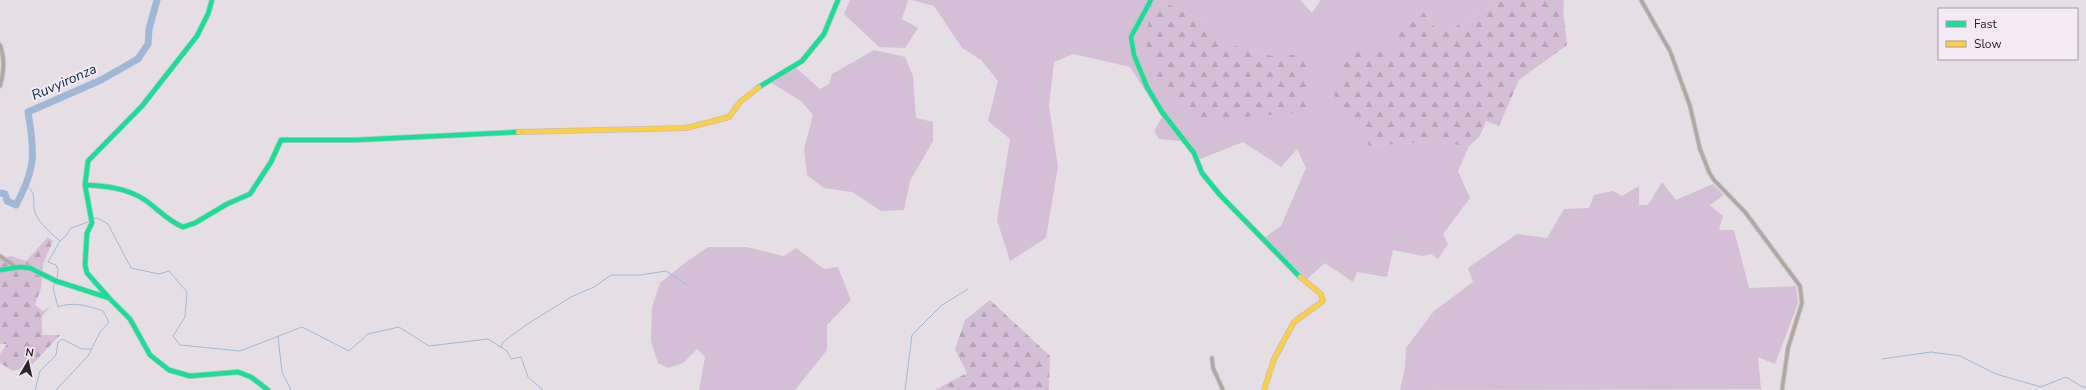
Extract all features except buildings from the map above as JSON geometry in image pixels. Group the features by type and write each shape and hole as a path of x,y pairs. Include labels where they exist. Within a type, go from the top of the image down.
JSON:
{"street":[{"path":"212,0 204,24 197,36 142,106 88,162 85,185 92,220 87,239 85,265 87,273 130,319 150,355 169,370 190,376 238,372 251,377 268,390"},
{"path":"85,185 106,186 130,192 144,199 173,223 183,227 195,223 227,204 250,194 271,162 281,140 355,140 521,132 686,128 728,117 740,102 753,91 802,61 824,34 835,11 838,0"},
{"path":"1151,0 1131,37 1134,55 1147,87 1162,112 1182,134 1194,152 1202,173 1220,195 1305,282 1321,294 1323,301 1294,322 1274,359 1264,390"},
{"path":"1640,0 1670,51 1690,106 1700,149 1709,172 1714,180 1745,212 1800,286 1802,303 1788,348 1782,390"},
{"path":"0,45 3,60 3,75 0,86"},
{"path":"0,256 16,267"},
{"path":"0,270 16,267 30,268 56,281 109,298"},
{"path":"1212,358 1213,368 1223,390"}],"green space":[{"path":"850,0 908,0 902,19 918,28 905,48 879,47 844,14"},
{"path":"911,0 1151,0 1155,79 1305,55 1272,56 1230,45 1200,19 1159,0 1300,0 1312,13 1321,0 1504,0 1440,35 1421,8 1396,55 1389,55 1369,146 1431,142 1469,146 1458,171 1470,198 1443,234 1448,244 1438,259 1431,254 1423,256 1393,250 1387,277 1357,272 1353,282 1325,263 1307,279 1264,238 1281,226 1306,168 1297,149 1281,167 1243,142 1200,159 1190,142 1159,139 1154,131 1162,117 1130,67 1073,54 1054,62 1049,106 1058,167 1046,238 1010,261 997,220 1010,139 988,121 998,81 981,60 962,48 934,6"},
{"path":"1151,0 1159,0 1200,19 1231,45 1272,56 1305,54 1311,111 1223,119 1195,118 1169,100 1155,78 1146,44"},
{"path":"1504,0 1564,0 1567,45 1519,80 1499,126 1486,121 1480,136 1469,146 1431,142 1369,146 1332,92 1345,61 1359,48 1396,55 1396,23 1420,7 1440,35"},
{"path":"874,50 905,57 913,76 916,118 933,122 933,141 910,181 904,210 881,211 852,192 824,188 807,175 804,149 813,115 801,101 770,82 794,66 820,89 829,84 832,74"},
{"path":"1662,182 1676,200 1713,184 1724,195 1710,205 1723,216 1719,230 1734,230 1749,288 1796,286 1798,303 1775,364 1758,357 1761,389 1400,390 1405,368 1406,348 1434,311 1473,282 1468,268 1517,234 1547,238 1564,209 1589,208 1594,195 1613,191 1622,196 1639,186 1639,205 1648,205"},
{"path":"48,237 53,241 43,264 41,288 35,305 43,311 50,307 42,316 42,335 60,335 31,366 13,371 0,363 0,354 7,344 0,344 0,259 11,256 26,261"},
{"path":"708,247 746,247 784,256 796,248 824,269 838,267 851,300 827,325 827,350 795,390 699,390 705,357 697,349 683,363 668,368 658,363 651,341 652,307 660,283"},
{"path":"990,300 1050,356 1049,390 935,390 967,373 955,349 965,320"}],"waterway":[{"name":"Ruvyironza","path":"0,193 5,194 7,201 16,205 27,181 33,150 28,112 101,80 138,59 148,44 149,29 157,0"},
{"path":"27,186 32,192 38,219 60,241 48,262 56,265 58,270 57,279"},
{"path":"94,219 97,218 108,224 131,268 159,274 169,271 187,292 185,317 173,336 180,345 240,351 302,327 349,351 368,334 399,327 429,346 488,339 507,351 511,359 521,357 528,377 543,390"},
{"path":"60,241 65,237 71,228 91,221"},
{"path":"501,347 503,342 526,325 571,297 594,287 611,275 640,275 666,271 687,285"},
{"path":"55,282 53,288 58,307 69,304 92,307 103,311 109,322 100,332 88,356 56,390"},
{"path":"905,390 912,335 942,305 968,289"},
{"path":"278,337 282,372 291,390"},
{"path":"35,390 40,371 56,355 58,342 62,339 82,349 91,349"},
{"path":"1882,359 1931,352 1960,356 1996,374 2041,387 2066,377 2083,387 2086,387"}],"traffic: fast":[{"path":"109,298 87,273 85,265 87,233 92,223 85,185 88,161 142,106 197,36 208,14 212,0"},
{"path":"759,87 802,61 824,34 838,0"},
{"path":"1151,0 1131,37 1134,55 1147,87 1162,112 1194,153 1202,173 1220,195 1300,277"},
{"path":"85,185 124,190 145,200 168,218 183,227 195,223 227,204 250,194 271,162 281,140 355,140 518,132"},
{"path":"0,270 20,267 30,268 56,281 109,298 130,319 150,355 169,370 190,376 238,372 251,377 268,390"}],"traffic: slow":[{"path":"518,132 686,128 729,117 740,102 759,87"},
{"path":"1264,390 1274,359 1294,322 1323,301 1321,294 1300,277"}]}
